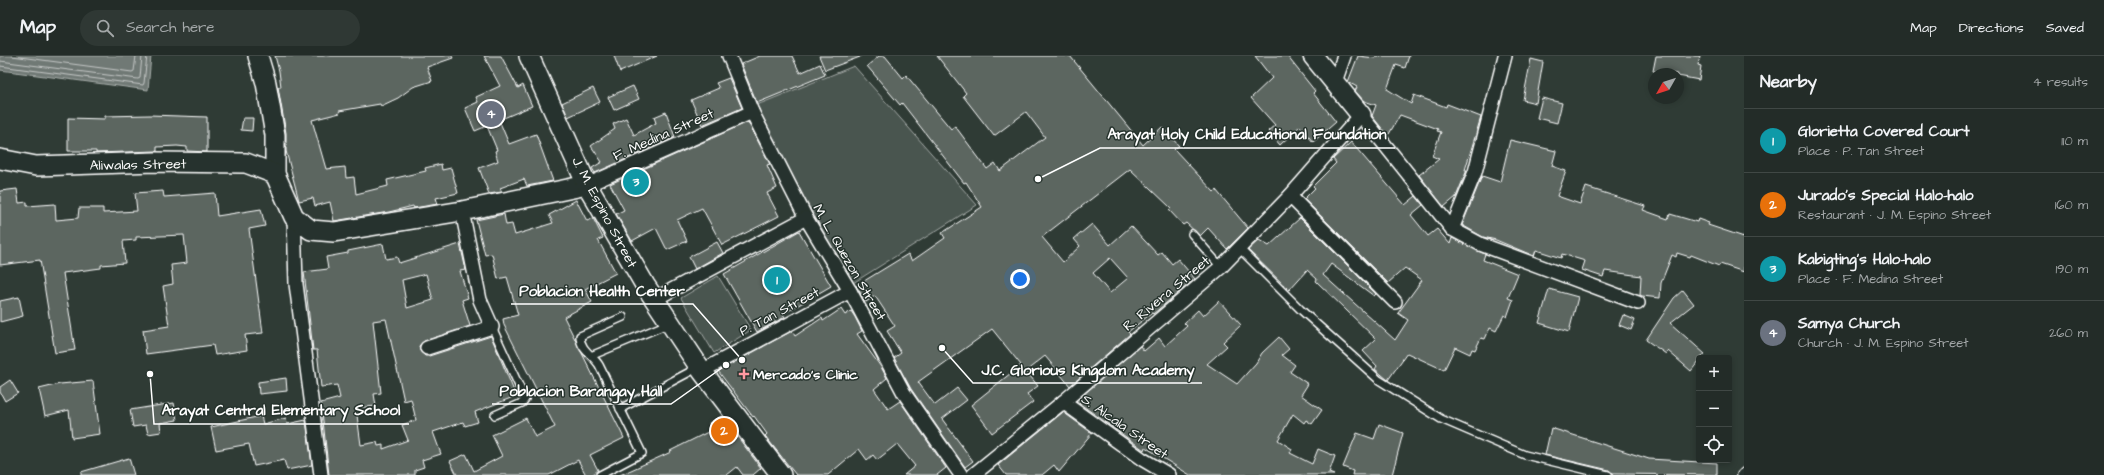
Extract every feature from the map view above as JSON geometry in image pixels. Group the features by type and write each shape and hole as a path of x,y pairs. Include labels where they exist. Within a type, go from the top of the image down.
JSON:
{"street":[{"path":"258,56 266,83 275,135 275,174 294,217 296,284 321,475"},
{"name":"J. M. Espino Street","path":"529,56 587,185 630,261 701,369 775,473"},
{"name":"M. L. Quezon Street","path":"729,56 752,112 806,218 850,291 904,393 961,475"},
{"path":"1313,56 1336,82 1452,228 1480,244 1638,303"},
{"path":"1336,82 1344,56"},
{"path":"1452,228 1475,172 1505,56"},
{"name":"F. Medina Street","path":"587,185 752,112"},
{"name":"R. Rivera Street","path":"973,475 1063,402 1221,267 1290,196 1361,115"},
{"name":"Aliwalas Street","path":"0,159 36,166 155,162 246,164 275,174"},
{"path":"294,217 311,230 334,232 462,211 587,185"},
{"path":"1290,196 1395,302"},
{"path":"427,348 492,327 480,300 462,211"},
{"path":"655,299 806,218"},
{"name":"P. Tan Street","path":"701,369 850,291"},
{"name":"S. Alcala Street","path":"1063,402 1142,459 1169,475"}],"lane":[{"path":"1192,234 1221,267"},
{"path":"1240,249 1301,310 1378,380 1441,419 1525,454 1608,475"},
{"path":"600,475 642,453 593,355 586,352 580,343 580,336 623,316"},
{"path":"593,355 671,323"},
{"path":"492,327 524,399 522,403 495,415"},
{"path":"620,409 701,369"},
{"path":"1741,475 1744,472"}],"shaded area":[{"path":"854,66 977,205 853,283 752,107"},
{"path":"718,276 751,330 714,353 681,298"}],"water":[{"path":"0,56 151,56 148,90 0,70"}],"building":[{"path":"275,56 452,56 453,58 427,67 432,81 413,87 398,98 381,106 380,104 339,111 340,113 312,120 326,169 345,167 346,178 354,177 356,194 388,186 387,180 426,171 425,168 441,164 442,170 451,168 458,193 436,198 438,204 414,208 413,206 389,212 334,221 330,202 315,206 313,198 299,201 286,151 286,133 278,87 281,87"},
{"path":"484,56 501,56 518,88 523,85 532,106 499,120 509,144 536,134 553,181 527,186 524,179 500,188 502,192 489,194 479,168 498,161 495,151 497,150 487,126 475,131 465,108 478,102 476,97 500,86"},
{"path":"614,56 657,56 620,72"},
{"path":"760,56 792,56 800,73 820,64 825,75 757,103 741,64"},
{"path":"819,56 860,56 860,57 825,70"},
{"path":"879,56 885,56 903,78 906,75 951,129 955,126 987,169 995,163 1000,171 1045,137 1026,112 994,136 963,96 966,93 937,56 1070,56 1143,145 1162,127 1179,146 1174,149 1214,192 1216,190 1248,228 1227,249 1208,228 1200,236 1186,223 1183,225 1169,210 1171,208 1130,169 1042,237 1063,262 1080,246 1074,239 1092,224 1110,245 1131,226 1158,255 1162,252 1172,264 1178,259 1195,279 1153,314 1152,313 1128,332 1130,334 1070,386 1045,356 1026,371 1038,386 1027,394 1033,402 992,433 971,405 1021,365 992,329 918,382 935,405 957,388 967,400 942,419 973,461 965,467 911,389 894,358 901,353 887,331 895,326 875,296 866,302 856,286 908,254 912,261 945,238 942,233 982,207 966,182 964,183 902,103 900,105 867,66","holes":["1110,258 1128,278 1110,293 1093,273"]},
{"path":"1255,56 1287,56 1315,91 1313,93 1336,122 1313,142 1300,126 1280,145 1268,131 1275,125 1251,98 1272,78"},
{"path":"1358,56 1375,58 1376,56 1409,56 1405,68 1396,65 1387,89 1411,104 1414,95 1446,107 1447,104 1481,117 1465,170 1467,170 1456,197 1444,207 1419,175 1439,159 1432,156 1441,132 1437,131 1438,129 1400,115 1389,134 1384,131 1372,116 1376,105 1364,101 1355,91 1357,87 1348,82"},
{"path":"1656,56 1700,56 1698,65 1701,66 1699,80 1684,77 1684,68 1654,68"},
{"path":"1531,59 1543,62 1536,103 1523,100"},
{"path":"729,78 742,108 702,125 691,100 719,88 716,83"},
{"path":"633,86 639,99 614,110 608,97"},
{"path":"593,88 600,102 568,117 562,103"},
{"path":"1542,98 1562,103 1557,123 1537,118"},
{"path":"666,112 675,137 595,173 592,168 602,162 591,146 615,129 613,124 626,118 634,135 656,123 654,117"},
{"path":"150,115 207,117 207,152 187,151 187,147 177,146 157,147 157,151 96,153 96,151 68,151 68,118 105,119 105,116"},
{"path":"243,118 253,118 252,131 241,130"},
{"path":"748,122 770,164 767,165 777,188 767,193 779,216 722,245 702,208 677,220 687,241 667,250 656,228 632,241 616,214 624,210 610,184"},
{"path":"1510,140 1556,151 1552,166 1566,171 1557,196 1580,204 1586,187 1645,206 1643,210 1668,219 1670,214 1697,222 1698,219 1709,223 1708,225 1744,237 1744,272 1720,264 1719,266 1691,255 1690,257 1677,253 1676,257 1672,255 1661,283 1660,298 1642,296 1640,295 1641,276 1605,271 1603,277 1582,270 1585,261 1562,254 1561,258 1536,250 1534,256 1496,240 1483,237 1462,225 1482,176 1500,182"},
{"path":"1351,142 1405,205 1416,196 1423,205 1411,215 1428,236 1437,229 1450,244 1452,238 1485,254 1483,260 1518,274 1508,298 1513,300 1507,317 1504,315 1496,331 1490,328 1485,339 1481,338 1475,350 1472,349 1470,354 1455,347 1444,370 1407,353 1388,380 1375,369 1377,366 1363,351 1376,339 1316,281 1317,279 1307,270 1289,290 1248,250 1259,240 1269,246 1300,218 1376,294 1374,296 1331,264 1323,275 1395,340 1408,320 1398,313 1422,280 1405,268 1388,283 1304,199 1315,188 1313,186 1336,163 1333,159"},
{"path":"17,189 19,203 27,202 27,206 55,204 56,220 78,218 79,208 103,208 103,213 137,211 135,193 163,191 164,197 215,193 217,216 261,209 265,226 249,229 263,333 245,335 247,350 215,355 213,345 146,354 143,330 169,326 163,286 173,284 171,265 187,263 184,235 136,237 136,240 123,241 125,263 101,265 101,268 63,273 75,350 55,353 40,260 0,265 0,191"},
{"path":"576,200 587,221 593,218 603,238 598,240 616,273 585,289 592,302 564,317 624,438 590,455 598,470 592,475 586,475 578,460 549,475 457,475 450,461 466,454 474,471 502,456 492,435 526,418 535,437 555,427 504,325 503,319 518,315 507,277 498,279 492,254 485,255 476,220 504,214 506,225 512,224 515,235 553,223 549,215"},
{"path":"799,231 831,286 783,314 785,317 757,332 724,274"},
{"path":"717,242 723,253 695,269 689,257"},
{"path":"383,244 386,259 397,257 399,263 460,244 466,270 460,271 468,298 462,300 470,326 424,341 419,346 420,351 425,356 429,356 491,336 516,396 475,412 478,422 465,426 463,422 433,432 441,454 422,460 424,467 415,470 415,475 329,475 321,403 340,398 337,385 321,387 317,350 313,350 304,272 328,269 326,257 348,253 348,251","holes":["426,274 433,300 407,308 402,280","386,319 404,401 411,399 416,420 402,425 408,440 383,449 383,445 378,446 377,442 361,445 356,408 376,406 374,394 381,393 373,321"]},
{"path":"1549,289 1578,297 1569,332 1539,323"},
{"path":"1683,290 1694,304 1670,323 1705,354 1696,355 1696,365 1691,371 1668,351 1666,354 1646,340 1674,298"},
{"path":"19,297 23,316 0,322 0,301"},
{"path":"1219,301 1241,325 1223,342 1227,346 1207,364 1237,384 1256,363 1262,353 1279,337 1289,349 1282,355 1295,365 1290,372 1308,384 1301,395 1322,410 1312,424 1306,420 1304,423 1293,414 1278,440 1292,449 1290,453 1312,464 1318,449 1335,456 1329,473 1334,475 1190,475 1145,447 1144,450 1076,401 1140,346 1144,351 1159,338 1165,346 1187,326 1184,323 1198,310 1203,316"},
{"path":"841,309 845,315 851,311 855,317 862,331 857,334 881,367 887,378 874,389 888,409 900,401 946,468 937,475 904,475 915,466 897,444 877,460 873,455 867,460 859,449 828,475 796,475 765,436 767,434 754,416 753,417 718,371 792,331 795,336 822,318 823,321"},
{"path":"1623,315 1635,320 1631,330 1619,325"},
{"path":"286,378 287,391 259,394 258,382"},
{"path":"10,380 18,393 5,401 0,392 0,387"},
{"path":"93,381 100,434 72,438 69,410 45,416 39,389 60,384"},
{"path":"174,403 177,420 160,423 161,432 148,434 146,425 133,427 130,410"},
{"path":"1063,412 1092,433 1059,472 1054,465 1042,475 1006,475 998,465"},
{"path":"261,416 263,424 286,418 287,424 306,420 312,465 287,470 284,460 254,466 249,444 216,450 211,427"},
{"path":"722,416 761,468 753,475 743,475 737,467 727,475 620,475 671,452 670,451 712,430 709,423"},
{"path":"1379,424 1403,433 1392,475 1352,475 1353,471 1343,467 1357,433 1374,439"},
{"path":"1551,428 1649,459 1696,462 1696,463 1717,463 1717,475 1613,474 1609,470 1545,455"},
{"path":"129,458 134,475 81,475 81,472"}],"place":[{"name":"Samya Church","path":"491,114"},
{"name":"Arayat Holy Child Educational Foundation","path":"1038,179"},
{"name":"Kabigting's Halo-halo","path":"636,182"},
{"name":"Glorietta Covered Court","path":"777,280"},
{"name":"J.C. Glorious Kingdom Academy","path":"942,348"},
{"name":"Poblacion Health Center","path":"742,360"},
{"name":"Poblacion Barangay Hall","path":"726,365"},
{"name":"Arayat Central Elementary School","path":"150,374"},
{"name":"Mercado's Clinic","path":"744,374"},
{"name":"Jurado's Special Halo-halo","path":"724,431"}]}
